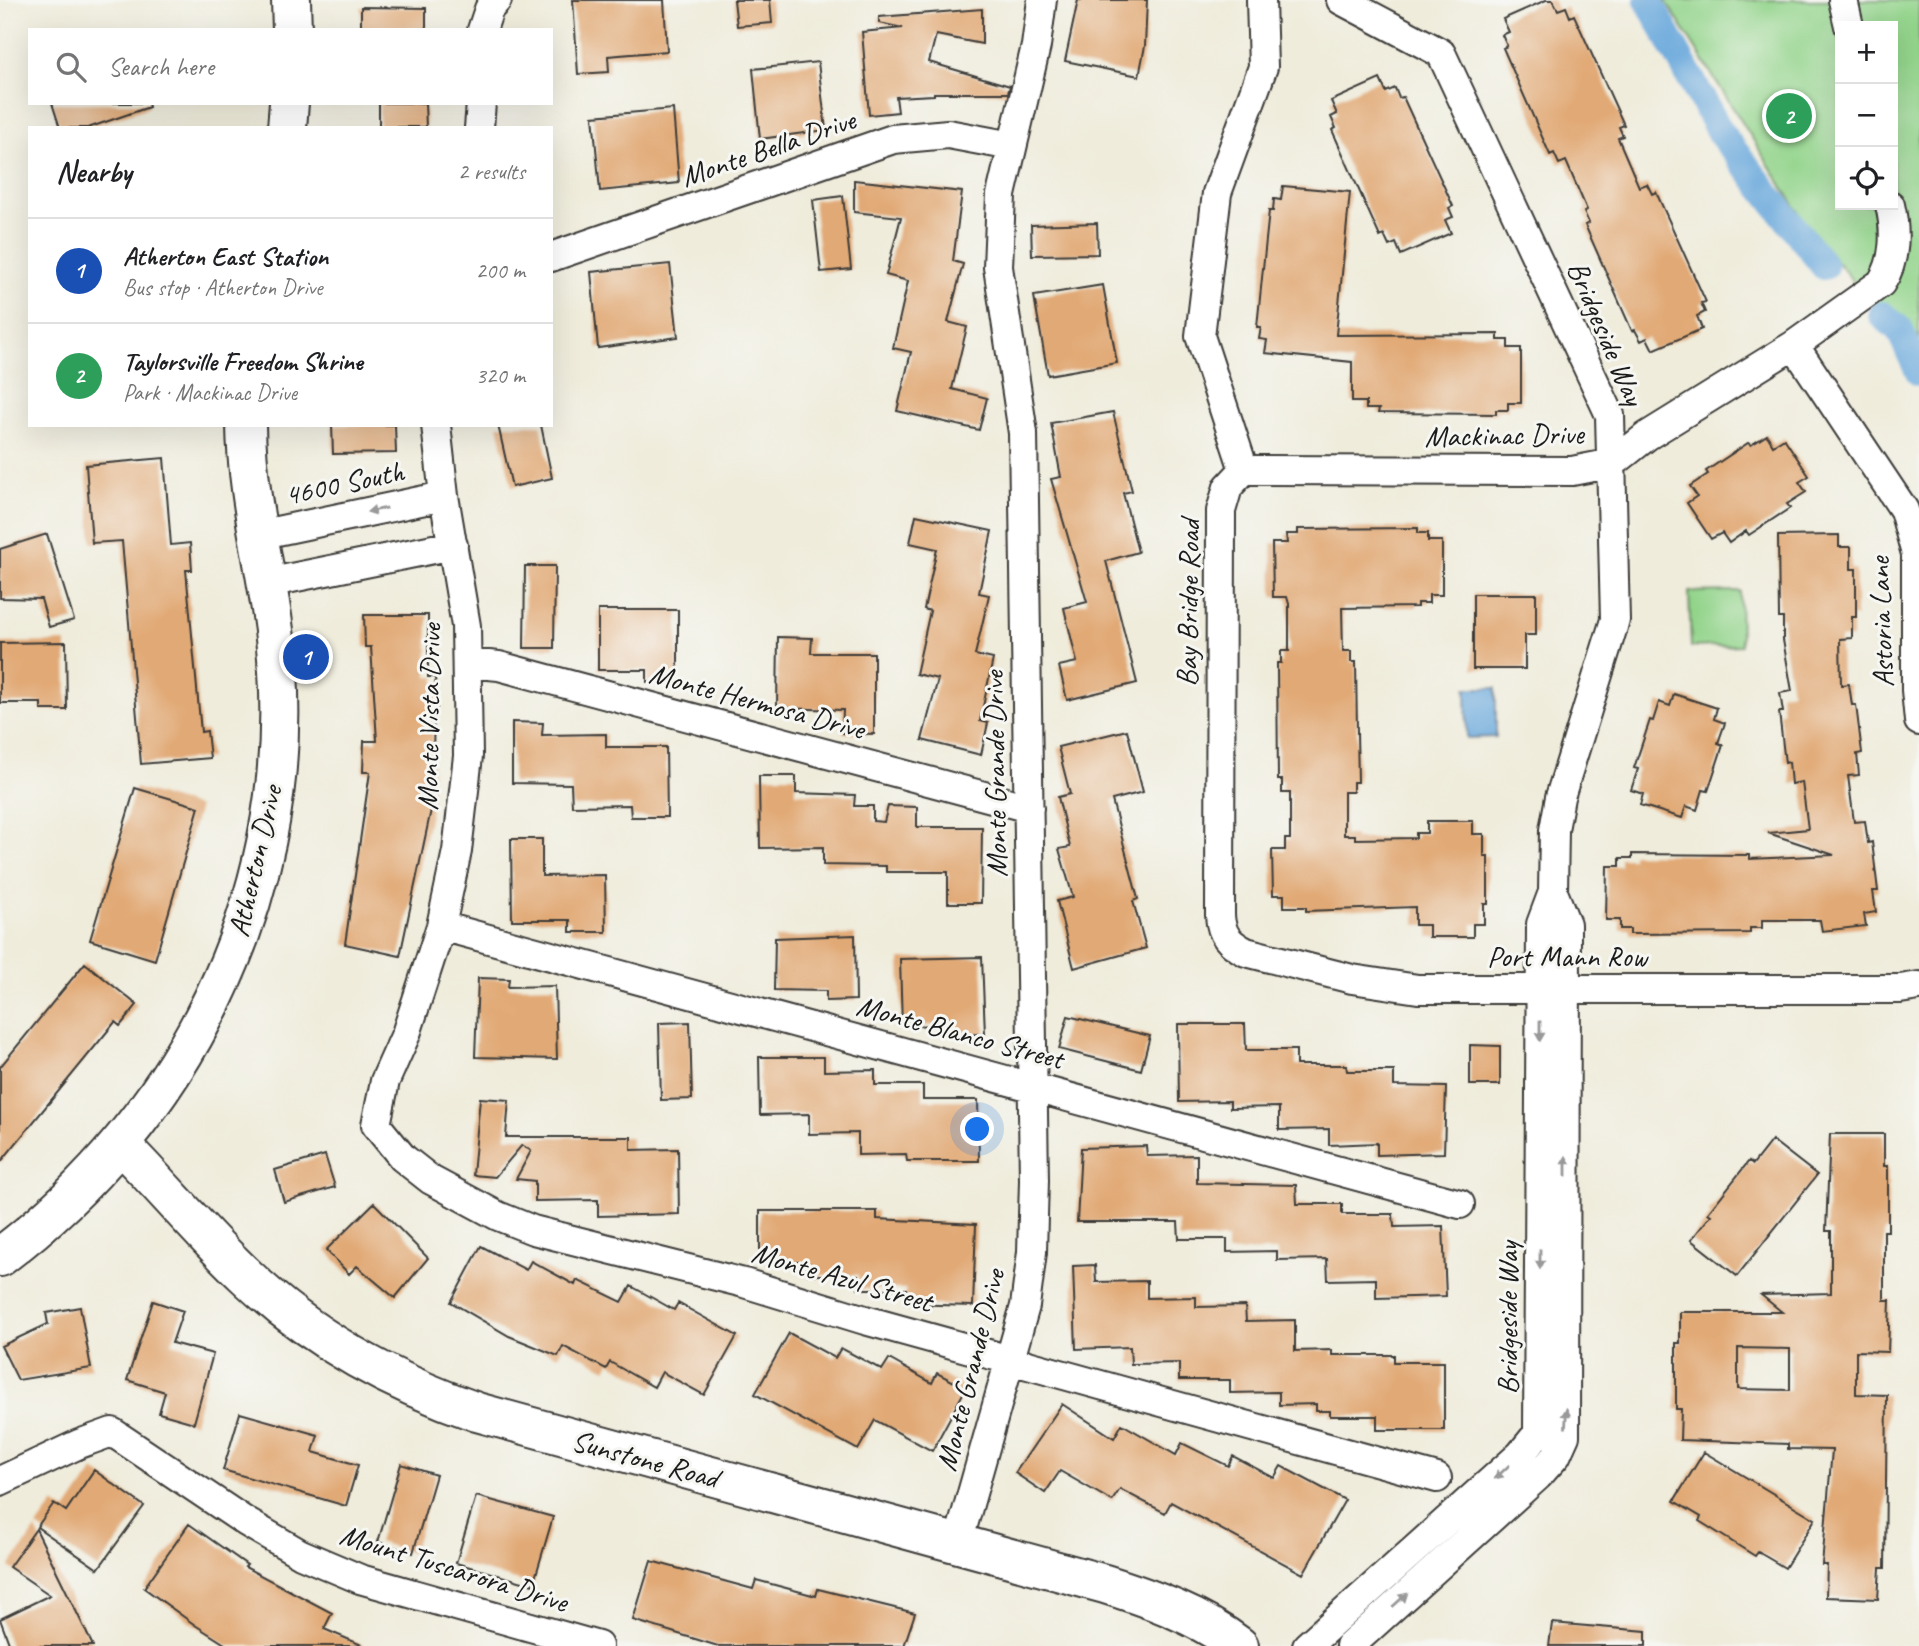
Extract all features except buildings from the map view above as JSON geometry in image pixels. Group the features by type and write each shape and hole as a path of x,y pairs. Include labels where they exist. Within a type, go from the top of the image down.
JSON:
{"street":[{"path":"290,0 292,28"},
{"name":"Monte Grande Drive","path":"958,1543 1025,1306 1032,1252 1023,433 998,267 1001,195 1036,47 1042,0"},
{"path":"1244,470 1200,336 1217,193 1263,67 1261,0"},
{"name":"Bridgeside Way","path":"1341,0 1441,53 1610,415 1615,620 1558,805 1554,830 1553,892 1541,924 1553,989 1565,1436 1556,1456 1538,1476 1350,1646"},
{"path":"1843,0 1848,21"},
{"path":"287,126 289,105"},
{"path":"479,126 481,105"},
{"name":"Monte Bella Drive","path":"553,256 894,139 948,134 1012,146"},
{"name":"Mackinac Drive","path":"1244,470 1572,471 1613,463 1647,436 1794,345 1881,284 1888,273 1891,258 1894,232 1891,210"},
{"name":"Astoria Lane","path":"1794,345 1904,510 1916,554 1916,690 1919,721"},
{"name":"Atherton Drive","path":"0,1257 47,1221 121,1145 164,1087 200,1030 229,966 252,900 268,832 279,727 278,670 258,535 246,427"},
{"name":"Monte Vista Drive","path":"376,1125 384,1082 406,1034 441,926 464,803 468,757 466,626 444,496 436,427"},
{"name":"Bay Bridge Road","path":"1224,935 1220,915 1221,511 1228,486 1244,470"},
{"name":"4600 South","path":"258,535 444,496"},
{"path":"267,583 453,545"},
{"name":"Monte Hermosa Drive","path":"468,663 499,666 1029,808"},
{"name":"Monte Blanco Street","path":"441,926 1460,1204"},
{"name":"Port Mann Row","path":"1224,935 1233,945 1246,952 1352,979 1418,989 1887,989 1919,986"},
{"name":"Bridgeside Way","path":"1307,1646 1510,1464 1538,1433 1553,989"},
{"name":"Monte Azul Street","path":"376,1125 403,1158 431,1180 498,1216 533,1230 744,1283 865,1320 1437,1478"},
{"name":"Sunstone Road","path":"121,1145 261,1290 327,1340 384,1375 477,1412 958,1543 1155,1601 1223,1634 1239,1646"},
{"name":"Mount Tuscarora Drive","path":"0,1481 112,1432 246,1522 301,1553 360,1579 598,1646"}],"green space":[{"path":"1665,0 1919,0 1919,364 1803,219"},
{"path":"1740,591 1741,645 1691,647 1689,592"}],"water":[{"path":"1466,688 1496,688 1496,737 1467,738"}],"waterway":[{"path":"1648,0 1721,134 1824,266"},
{"path":"1882,315 1899,329 1919,372"}],"place":[{"name":"Taylorsville Freedom Shrine","path":"1789,116"},
{"name":"Atherton East Station","path":"306,657"}]}
